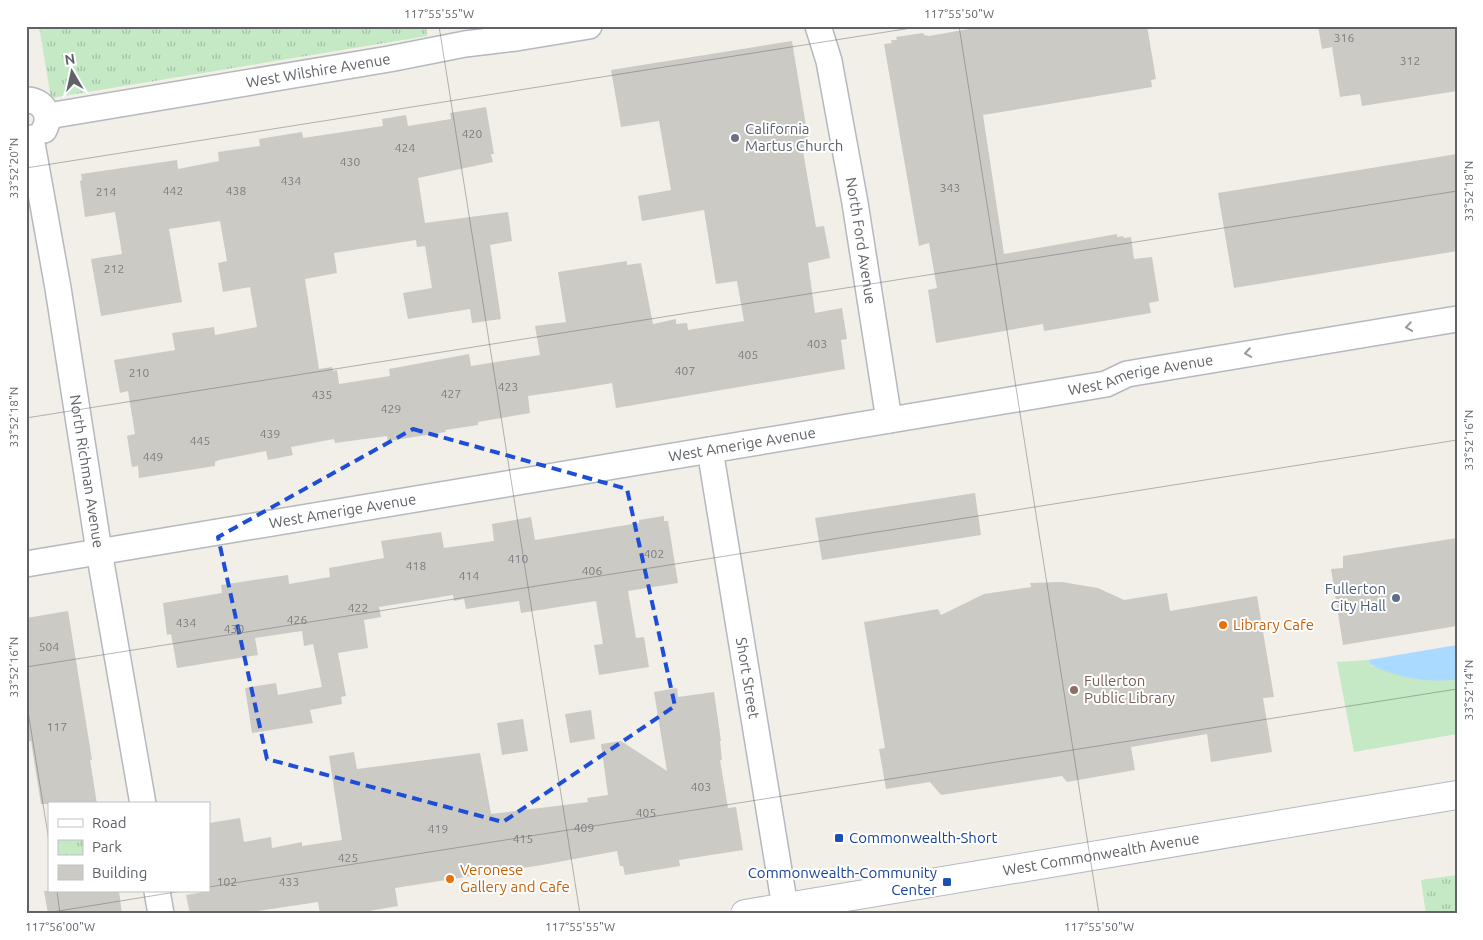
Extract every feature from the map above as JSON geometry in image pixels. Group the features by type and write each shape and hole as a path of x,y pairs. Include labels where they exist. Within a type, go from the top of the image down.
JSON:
{"main road":[{"name":"West Commonwealth Avenue","path":"745,914 1457,795"}],"street":[{"name":"West Wilshire Avenue","path":"48,116 388,59 465,44 589,26"},
{"name":"North Ford Avenue","path":"818,26 829,61 855,203 889,420"},
{"name":"North Ford Avenue","path":"829,61 831,26"},
{"path":"27,96 42,106 48,116 42,133 29,138"},
{"name":"North Richman Avenue","path":"29,138 58,288 99,551 143,802"},
{"name":"West Amerige Avenue","path":"26,564 1106,384 1127,374 1457,319"},
{"name":"Short Street","path":"710,450 786,907"},
{"path":"157,892 161,914"}],"highlighted area":[{"path":"413,429 627,489 675,706 503,822 267,759 218,537"}],"green space":[{"path":"39,26 426,26 427,36 51,98"},
{"path":"1368,660 1371,666 1457,679 1457,734 1354,752 1337,662"},
{"path":"1457,875 1457,914 1426,914 1421,880"}],"water":[{"path":"1457,645 1457,679 1435,681 1402,676 1371,665 1368,660"}],"building":[{"path":"986,26 1147,26 1156,79 1151,80 1152,87 983,115 1004,254 1117,234 1117,237 1131,237 1134,259 1152,257 1159,301 1149,303 1151,313 1044,331 1043,324 936,343 928,290 937,288 929,243 919,246 884,44 892,43 891,40 897,40 896,37 923,33 929,36"},
{"path":"1318,26 1457,26 1457,91 1362,106 1360,94 1340,97 1332,47 1322,49"},
{"path":"792,41 810,150 803,151 816,227 824,226 830,258 808,263 815,313 842,308 847,339 841,340 845,369 616,408 612,383 528,396 530,413 478,422 478,425 445,430 446,432 388,441 387,436 335,443 334,439 291,447 293,455 268,460 266,451 219,460 215,462 215,466 139,478 138,466 132,467 127,436 135,434 128,391 120,393 114,360 175,350 172,333 214,327 215,335 257,327 250,287 223,292 218,263 227,261 220,221 169,229 182,302 101,316 91,259 122,254 115,212 85,217 80,181 82,180 81,174 177,160 178,169 219,161 218,152 260,146 259,139 302,132 303,138 383,126 382,119 406,115 408,126 451,119 450,113 486,107 494,154 491,154 493,162 418,178 425,223 508,212 512,241 490,245 501,319 472,323 470,309 408,319 403,293 432,288 425,246 417,247 416,240 334,253 337,273 305,279 319,369 332,367 333,371 337,370 339,384 390,376 389,369 469,354 471,366 540,355 535,326 566,322 558,272 627,261 627,265 641,263 653,324 676,319 676,324 687,323 688,330 744,321 737,281 716,284 704,210 642,221 638,196 671,190 659,121 621,127 611,70"},
{"path":"1457,154 1457,251 1234,288 1218,193"},
{"path":"975,493 981,535 822,560 815,518"},
{"path":"664,516 664,521 668,521 678,583 628,591 636,638 644,637 649,667 599,675 594,645 603,644 596,601 521,613 519,601 466,609 464,599 454,601 453,595 379,607 381,617 364,620 368,648 338,653 346,696 341,697 342,704 310,710 313,723 252,733 245,688 276,683 278,695 322,687 313,644 304,646 302,631 255,638 258,655 177,668 171,634 167,635 163,603 222,593 221,585 288,575 289,584 330,577 329,568 384,558 381,541 441,532 444,548 494,541 492,524 531,517 535,540 639,523 639,520"},
{"name":"Fullerton City Hall","path":"1457,538 1457,626 1343,645 1331,569 1343,568 1343,556"},
{"name":"Fullerton Public Library","path":"1062,582 1098,588 1124,600 1167,593 1170,611 1257,596 1274,697 1263,698 1272,752 1211,762 1207,734 1131,747 1135,770 1067,782 1062,776 941,795 930,782 886,789 879,749 885,748 864,622 938,609 941,615 984,594 1031,587 1030,583"},
{"path":"68,611 92,760 90,760 97,802 48,802 48,804 41,804 31,741 26,742 26,618"},
{"path":"677,688 678,697 714,692 721,741 722,760 720,760 728,808 736,807 743,850 679,860 680,866 625,875 623,866 620,866 617,851 395,888 398,906 352,914 320,914 318,902 258,911 258,914 190,914 186,895 210,892 210,823 240,818 244,842 271,837 272,848 302,842 302,846 342,840 329,756 354,752 357,769 480,753 491,814 588,802 587,798 608,795 601,744 621,741 667,771 654,692"},
{"path":"591,710 595,739 570,743 565,714"},
{"path":"523,719 528,751 502,755 497,723"},
{"path":"44,891 119,892 122,914 48,914"}],"place":[{"name":"California Martus Church","path":"735,138"},
{"name":"Fullerton City Hall","path":"1396,598"},
{"name":"Library Cafe","path":"1223,625"},
{"name":"Fullerton Public Library","path":"1074,690"},
{"name":"Commonwealth-Short","path":"839,838"},
{"name":"Veronese Gallery and Cafe","path":"450,879"},
{"name":"Commonwealth-Community Center","path":"947,882"}]}
